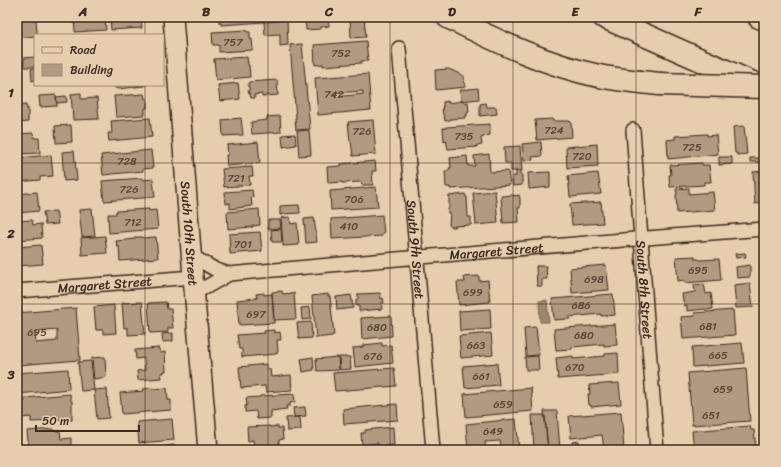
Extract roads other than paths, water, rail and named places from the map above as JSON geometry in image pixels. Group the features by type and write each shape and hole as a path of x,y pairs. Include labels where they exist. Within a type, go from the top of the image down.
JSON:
{"highway":[{"path":"448,17 488,37 530,55 565,67 599,76 633,82 660,84 764,87"},
{"path":"604,17 764,87"},
{"path":"759,17 764,19"}],"main road":[{"name":"South 10th Street","path":"173,17 208,450"}],"street":[{"name":"South 9th Street","path":"399,48 433,450"},
{"name":"South 8th Street","path":"633,130 657,450"},
{"name":"Margaret Street","path":"192,256 216,270 228,274 641,238 764,229"},
{"name":"Margaret Street","path":"17,291 194,285 208,286 228,274"}]}
